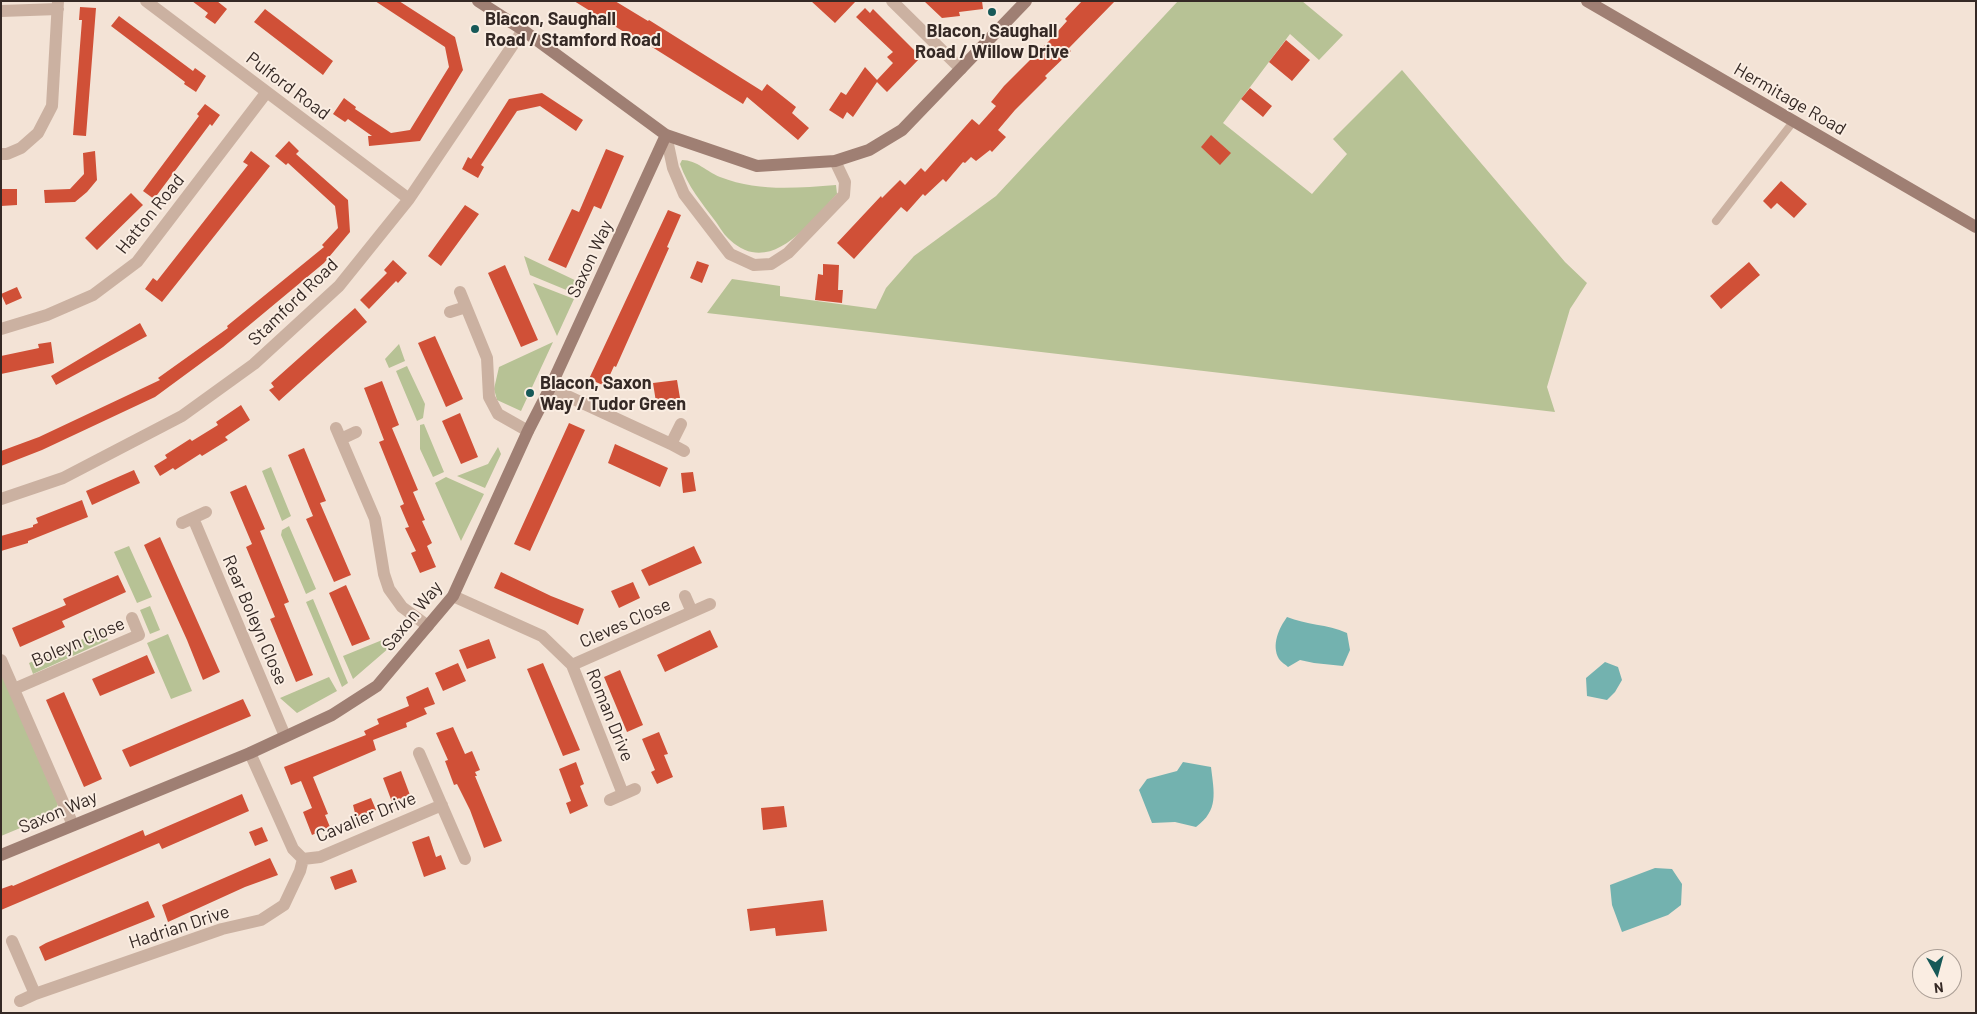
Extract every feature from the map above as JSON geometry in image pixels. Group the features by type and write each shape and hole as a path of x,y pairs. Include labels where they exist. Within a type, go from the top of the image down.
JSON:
{"street":[{"name":"Pulford Road","path":"146,1 409,199"},
{"path":"478,1 523,30 666,135 757,166 835,161 869,150 902,130 1026,1"},
{"path":"892,1 961,70"},
{"name":"Hermitage Road","path":"1587,1 1976,227"},
{"path":"1,10 58,5 52,106 38,132 21,148 1,154"},
{"name":"Stamford Road","path":"1,499 63,478 182,416 254,364 339,286 409,199 523,30"},
{"name":"Hatton Road","path":"1,329 47,315 93,295 137,262 266,92"},
{"path":"666,135 673,168 684,194 730,254 754,265 771,264 788,253 844,195 845,182 835,161"},
{"name":"Saxon Way","path":"1,855 250,753 332,715 377,686 454,596 528,431 550,388 666,135"},
{"path":"460,292 487,358 489,397 498,414 528,431"},
{"path":"450,312 466,306"},
{"path":"550,388 684,451"},
{"path":"671,444 681,424"},
{"path":"356,432 339,433 375,519 384,574 389,589 402,607 428,626"},
{"name":"Rear Boleyn Close","path":"206,512 188,521 285,736"},
{"name":"Roman Drive","path":"454,596 542,636 572,665 629,792 610,800"},
{"name":"Cleves Close","path":"685,596 692,612"},
{"name":"Cleves Close","path":"572,665 710,604"},
{"name":"Boleyn Close","path":"14,689 139,635 132,618"},
{"path":"1,660 73,825"},
{"name":"Cavalier Drive","path":"250,753 293,849 302,859 320,857 442,805"},
{"name":"Cavalier Drive","path":"419,753 465,859"},
{"name":"Hadrian Drive","path":"20,1001 35,994 222,929 262,920 284,905 300,871 302,859"},
{"path":"12,941 35,994"}],"lane":[{"path":"1716,221 1793,122"}],"green space":[{"path":"1178,1 1302,1 1343,35 1319,60 1290,34 1223,123 1312,194 1347,154 1333,139 1402,70 1565,262 1587,283 1570,309 1547,387 1555,412 707,313 732,279 780,286 780,296 876,309 886,288 914,256 996,196"},
{"path":"682,160 697,164 715,175 734,182 777,188 836,185 837,194 789,242 775,250 760,253 745,250 726,236 691,187 680,164"},
{"path":"524,256 581,283 576,294 530,275"},
{"path":"533,283 574,299 557,336"},
{"path":"553,342 521,411 497,400 494,389 499,367"},
{"path":"399,344 405,361 389,368 385,359"},
{"path":"407,366 425,404 423,418 417,421 396,371"},
{"path":"424,424 444,472 433,477 420,449 420,425"},
{"path":"498,447 501,454 485,488 457,476 488,464"},
{"path":"271,467 291,516 282,521 262,471"},
{"path":"446,477 484,494 461,541 435,483"},
{"path":"289,526 316,589 306,594 281,535 282,530"},
{"path":"129,546 152,597 137,603 114,552"},
{"path":"313,599 348,683 342,687 306,602"},
{"path":"150,606 160,630 150,634 140,610"},
{"path":"103,630 108,640 33,674 29,663"},
{"path":"168,634 192,691 171,699 147,643"},
{"path":"397,634 397,641 353,679 343,656"},
{"path":"1,673 58,804 54,814 1,836"},
{"path":"329,677 337,691 297,713 280,698"}],"water":[{"path":"1287,617 1347,633 1350,650 1343,666 1300,660 1288,667 1282,662 1277,654 1276,642 1281,626"},
{"path":"1605,662 1618,667 1622,680 1615,692 1607,700 1587,696 1586,678"},
{"path":"1183,762 1211,767 1214,793 1212,807 1203,821 1196,827 1175,822 1152,823 1139,790 1147,779 1177,771"},
{"path":"1655,868 1672,869 1682,884 1681,905 1668,915 1622,932 1612,905 1610,885"}],"building":[{"path":"192,1 217,1 227,9 215,24 205,17 208,13"},
{"path":"375,1 399,1 455,37 463,70 420,141 369,146 368,136 372,136 348,119 345,122 333,114 344,98 356,107 355,109 391,133 410,130 449,67 445,47"},
{"path":"574,1 615,1 649,20 762,91 767,84 796,107 792,113 809,128 798,140 747,97 743,104"},
{"path":"811,1 856,1 835,23"},
{"path":"924,1 982,1 983,9 959,12 960,16 942,18"},
{"path":"1082,1 1115,1 1068,49 1071,51 1045,76 1047,78 998,130 1006,137 992,152 990,150 976,161 971,157 965,163 963,162 946,182 943,179 925,196 923,194 907,212 901,207 854,259 837,243 881,196 882,198 900,180 905,185 921,168 925,172 972,119 979,125 996,106 991,102 1004,86 1049,41 1067,21 1065,19"},
{"path":"80,7 96,8 86,136 73,135 82,20 79,20"},
{"path":"865,8 870,13 873,9 921,57 887,92 877,82 853,117 847,112 843,119 829,110 841,92 846,95 865,67 877,80 893,63 887,57 893,52 856,17"},
{"path":"265,9 333,61 323,75 254,22"},
{"path":"119,16 193,71 195,68 206,76 196,92 111,26"},
{"path":"1286,40 1310,60 1292,81 1269,62"},
{"path":"1250,88 1272,106 1263,117 1241,99"},
{"path":"542,93 583,120 576,131 540,106 517,111 481,165 484,167 478,178 462,169 468,157 471,159 509,99"},
{"path":"205,104 220,115 212,126 210,124 154,199 143,191 199,116 197,114"},
{"path":"1211,135 1231,153 1220,165 1201,147"},
{"path":"289,141 299,151 296,154 348,200 350,232 324,263 223,347 155,397 42,450 1,466 1,451 39,437 160,380 158,378 228,328 227,326 324,247 322,245 338,228 335,206 288,163 286,165 275,156"},
{"path":"606,149 624,156 601,209 594,206 566,268 548,260 572,209 579,212"},
{"path":"95,151 97,180 87,192 75,202 45,203 44,190 70,189 84,174 83,153"},
{"path":"251,151 270,166 162,302 145,289 153,278 157,281 248,165 243,162"},
{"path":"1781,181 1807,204 1794,218 1777,203 1771,209 1763,201"},
{"path":"1,189 17,189 17,205 1,206"},
{"path":"131,193 143,205 97,250 85,238"},
{"path":"465,205 479,214 441,266 428,256"},
{"path":"668,210 681,215 667,247 669,248 616,367 614,366 605,386 589,379"},
{"path":"393,260 407,273 398,283 396,281 369,309 360,300 387,273 384,270"},
{"path":"697,261 709,265 702,283 690,278"},
{"path":"1749,262 1760,275 1721,309 1710,296"},
{"path":"823,264 839,265 838,290 843,290 842,303 815,300 818,274 823,275"},
{"path":"505,265 538,340 521,347 488,273"},
{"path":"17,287 22,298 6,305 1,294"},
{"path":"355,308 367,322 279,401 269,390 274,387 271,383"},
{"path":"140,323 147,336 56,385 51,376"},
{"path":"435,336 463,399 446,407 418,343"},
{"path":"51,342 54,363 1,374 1,356 39,348 38,344"},
{"path":"677,380 680,398 656,402 653,383"},
{"path":"382,381 399,425 392,428 418,490 413,492 425,520 422,521 432,543 427,546 436,567 420,573 411,553 416,551 405,528 409,527 400,506 404,504 379,442 384,440 364,388"},
{"path":"241,405 250,420 225,437 228,440 202,456 200,454 175,470 173,468 160,476 154,466 167,458 165,455 190,439 192,441 218,425 216,422"},
{"path":"460,413 478,457 461,464 442,421"},
{"path":"569,423 585,430 530,551 514,544"},
{"path":"615,444 668,468 660,487 608,463"},
{"path":"304,448 326,501 320,503 351,575 334,582 306,519 313,516 288,455"},
{"path":"134,470 140,483 92,505 86,491"},
{"path":"693,472 696,491 683,493 681,473"},
{"path":"246,485 265,529 260,531 289,602 284,604 313,675 296,682 270,619 275,617 246,547 252,544 230,492"},
{"path":"82,500 88,517 28,541 28,543 1,551 1,536 33,527 33,525 38,523 36,518"},
{"path":"160,537 220,672 203,680 144,545"},
{"path":"694,546 702,563 649,586 641,570"},
{"path":"501,572 551,596 584,609 578,625 494,588"},
{"path":"118,575 126,592 62,621 65,627 20,647 12,628 66,605 63,599"},
{"path":"633,582 640,598 619,608 611,591"},
{"path":"346,585 370,639 352,646 329,593"},
{"path":"710,630 718,647 665,672 657,655"},
{"path":"489,639 496,658 467,669 459,650"},
{"path":"147,655 155,673 100,696 92,679"},
{"path":"458,663 466,681 443,691 435,673"},
{"path":"543,663 580,750 563,756 527,669"},
{"path":"620,670 643,725 627,732 604,677"},
{"path":"428,687 435,704 424,708 427,714 406,723 407,727 373,740 376,750 313,777 328,814 325,815 330,827 312,835 303,812 312,808 301,781 291,785 284,767 366,735 364,731 379,724 377,719 409,706 406,697"},
{"path":"64,692 102,779 84,787 46,700"},
{"path":"243,699 251,716 130,767 122,750"},
{"path":"453,727 465,754 472,751 480,770 475,772 477,776 475,776 502,841 484,848 470,810 457,784 454,785 445,761 448,760 436,733"},
{"path":"659,732 668,754 664,755 673,777 657,784 651,772 655,770 642,739"},
{"path":"576,762 584,784 580,786 588,806 570,814 566,803 571,801 559,769"},
{"path":"401,771 410,795 392,802 383,778"},
{"path":"242,794 249,811 162,849 159,843 1,910 1,889 13,886 143,830 145,836"},
{"path":"371,798 376,810 356,817 353,805"},
{"path":"784,806 787,827 763,830 761,808"},
{"path":"262,827 268,841 255,846 249,832"},
{"path":"429,836 436,857 441,855 446,869 424,877 412,842"},
{"path":"270,858 278,875 245,887 168,922 162,905"},
{"path":"352,869 357,882 335,890 330,877"},
{"path":"823,900 827,931 776,936 775,928 750,931 747,909"},
{"path":"148,901 155,917 45,961 39,947"}],"place":[{"name":"Blacon, Saughall Road / Willow Drive","path":"992,12"},
{"name":"Blacon, Saughall Road / Stamford Road","path":"475,29"},
{"name":"Blacon, Saxon Way / Tudor Green","path":"530,393"}]}
